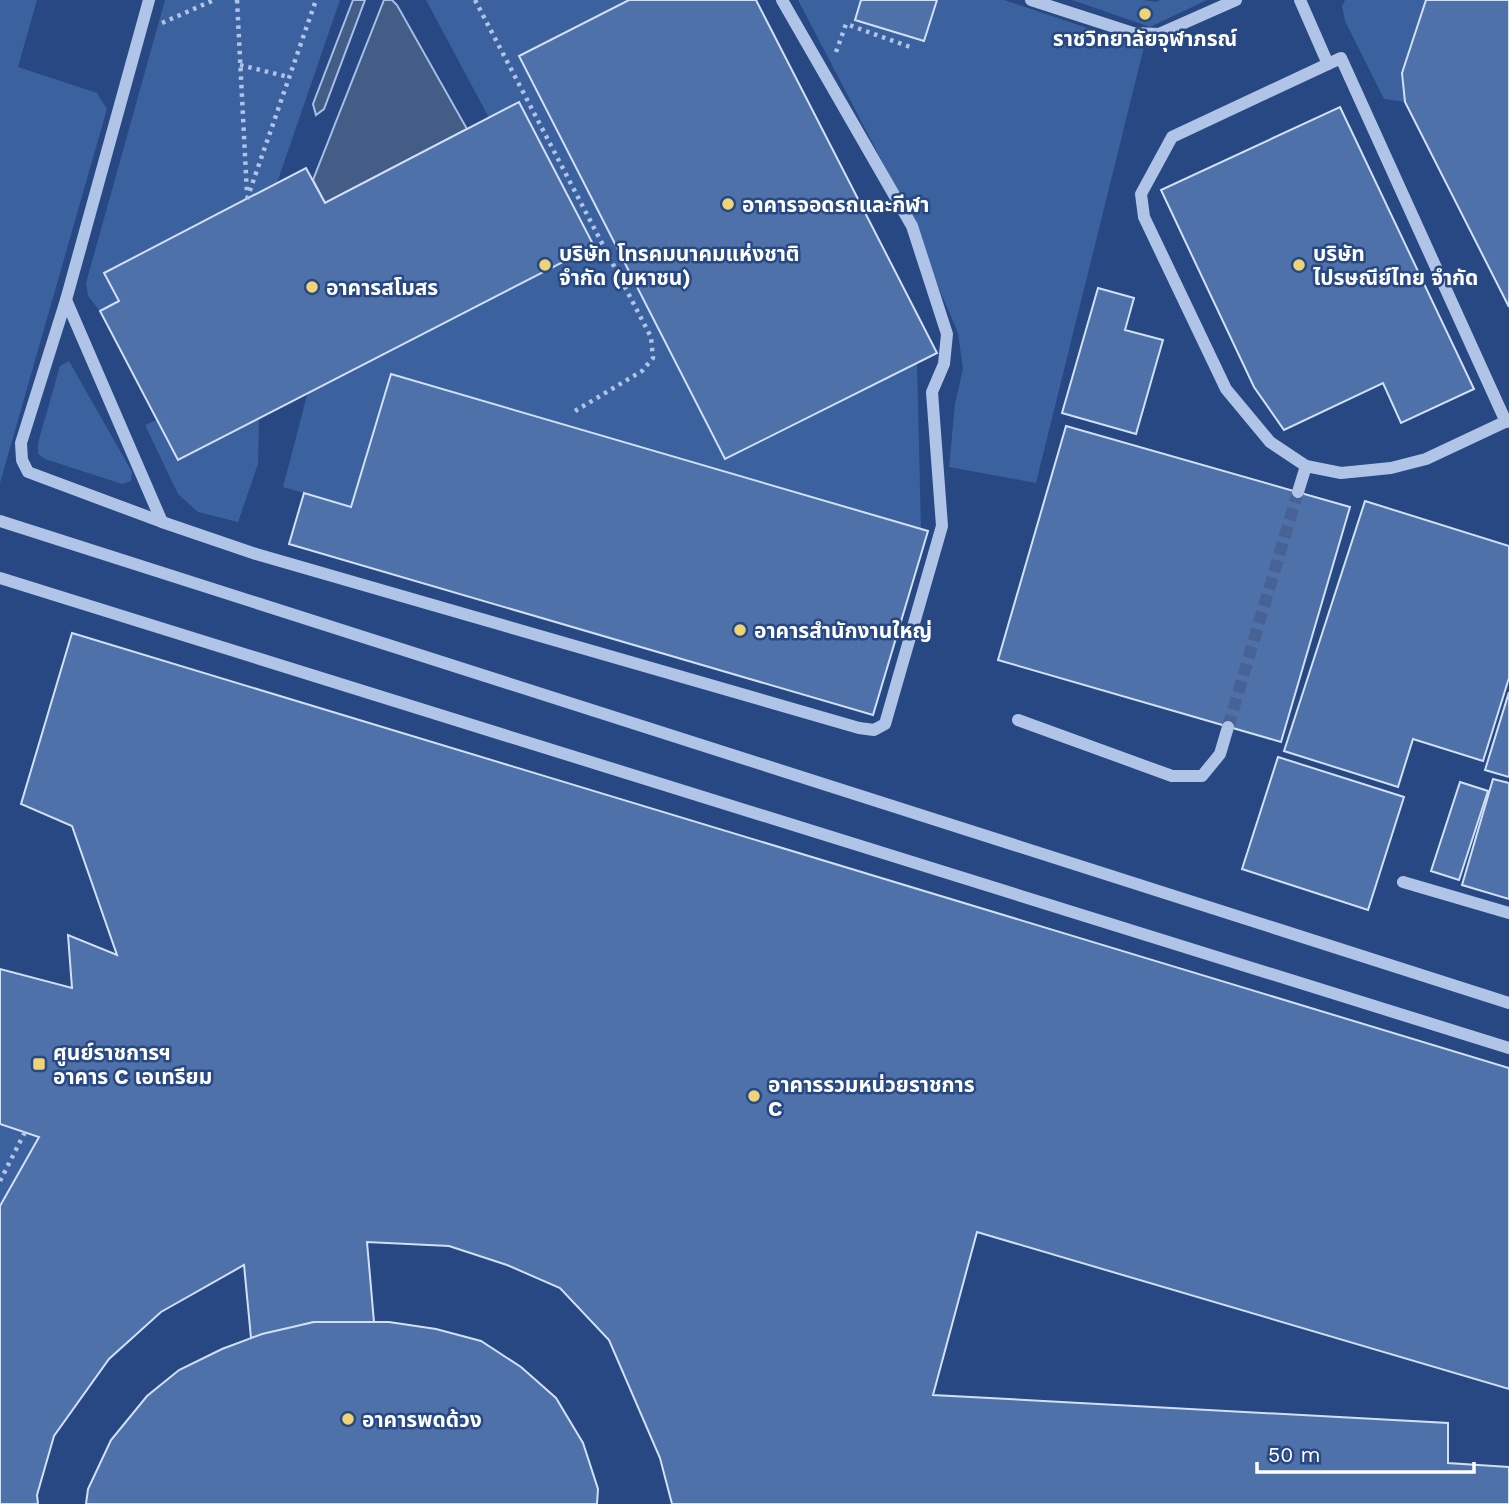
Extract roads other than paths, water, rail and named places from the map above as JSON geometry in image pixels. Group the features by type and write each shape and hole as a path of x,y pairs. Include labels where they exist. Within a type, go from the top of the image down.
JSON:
{"street":[{"path":"149,0 66,300 21,443 22,460 28,472 256,554 859,728 874,730 885,724 942,526 932,392 944,364 947,334 912,226 782,0"},
{"path":"1031,0 1133,33 1159,34 1236,0"},
{"path":"1300,0 1328,64"},
{"path":"1341,58 1507,421 1426,459 1391,468 1341,473 1306,466 1270,442 1226,388 1144,217 1141,194 1172,137 1328,64 1341,58"},
{"path":"66,300 162,522"},
{"path":"1298,492 1306,466"},
{"path":"0,521 1509,1003"},
{"path":"0,578 1509,1048"},
{"path":"1018,720 1172,776 1202,776 1220,754 1228,727"},
{"path":"1403,882 1509,913"}],"tunnel":[{"path":"1228,727 1298,492"}],"place":[{"name":"ราชวิทยาลัยจุฬาภรณ์","path":"1145,14"},
{"name":"อาคารจอดรถและกีฬา","path":"728,204"},
{"name":"บริษัท โทรคมนาคมแห่งชาติ จำกัด (มหาชน)","path":"545,265"},
{"name":"บริษัท ไปรษณีย์ไทย จำกัด","path":"1299,265"},
{"name":"อาคารสโมสร","path":"312,287"},
{"name":"อาคารสำนักงานใหญ่","path":"740,630"},
{"name":"ศูนย์ราชการฯ อาคาร C เอเทรียม","path":"39,1064"},
{"name":"อาคารรวมหน่วยราชการ C","path":"754,1096"},
{"name":"อาคารพดด้วง","path":"348,1419"}]}
